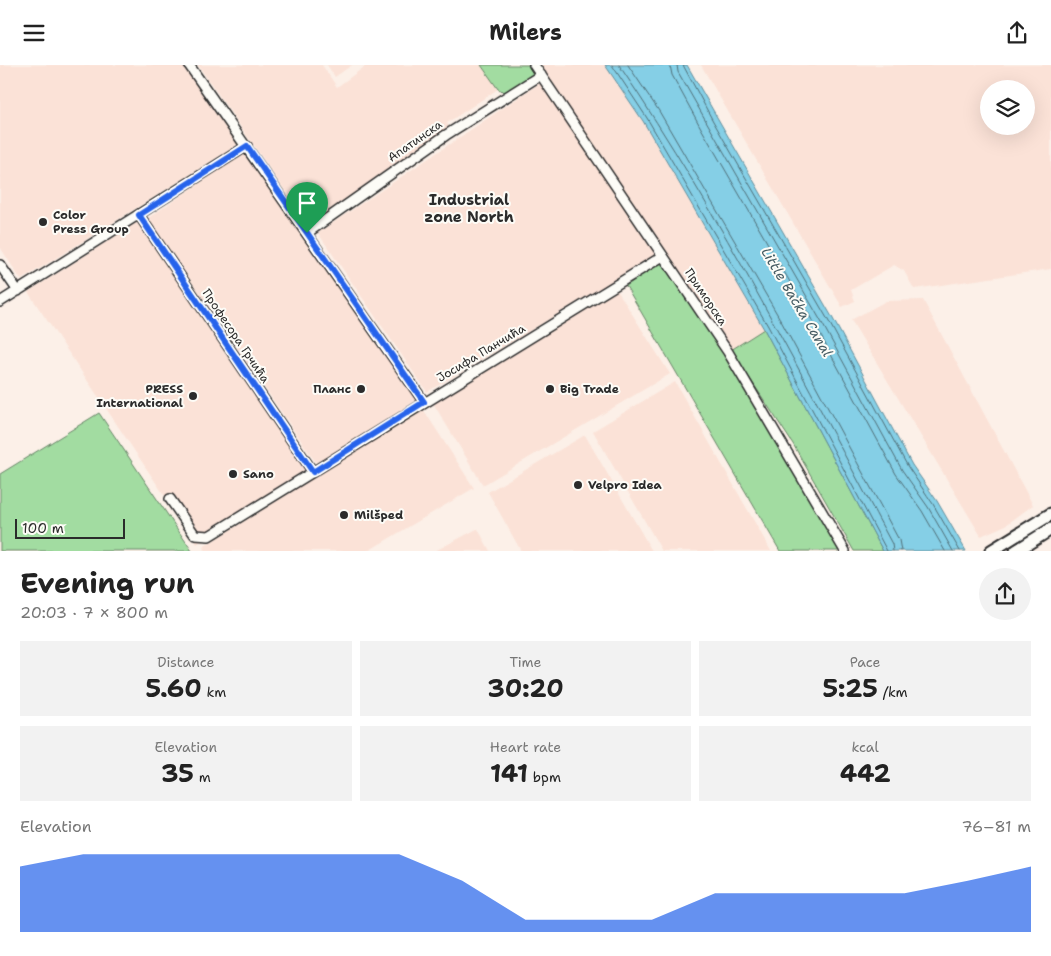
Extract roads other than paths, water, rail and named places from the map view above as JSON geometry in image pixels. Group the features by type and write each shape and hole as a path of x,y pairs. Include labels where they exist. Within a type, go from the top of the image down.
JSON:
{"main road":[{"path":"991,551 1051,514"},
{"path":"1016,551 1051,529"}],"street":[{"path":"189,65 424,402"},
{"name":"Приморска","path":"534,65 728,352 846,551"},
{"name":"Апатинска","path":"307,233 446,135 541,75"},
{"path":"0,302 247,146"},
{"name":"Професора Грчића","path":"139,215 313,472"},
{"name":"Јосифа Панчића","path":"170,499 196,535 209,536 663,256"},
{"path":"0,265 18,291"}],"water":[{"name":"Little Bačka Canal","path":"605,65 687,65 832,317 912,465 937,501 966,551 883,551 764,329 643,121"}],"place":[{"name":"Color Press Group","path":"43,222"},
{"name":"Планс","path":"361,389"},
{"name":"Big Trade","path":"550,389"},
{"name":"PRESS International","path":"193,396"},
{"name":"Sano","path":"233,474"},
{"name":"Velpro Idea","path":"578,485"},
{"name":"Milšped","path":"344,515"}],"district":[{"name":"Industrial zone North","path":"469,208"}]}
